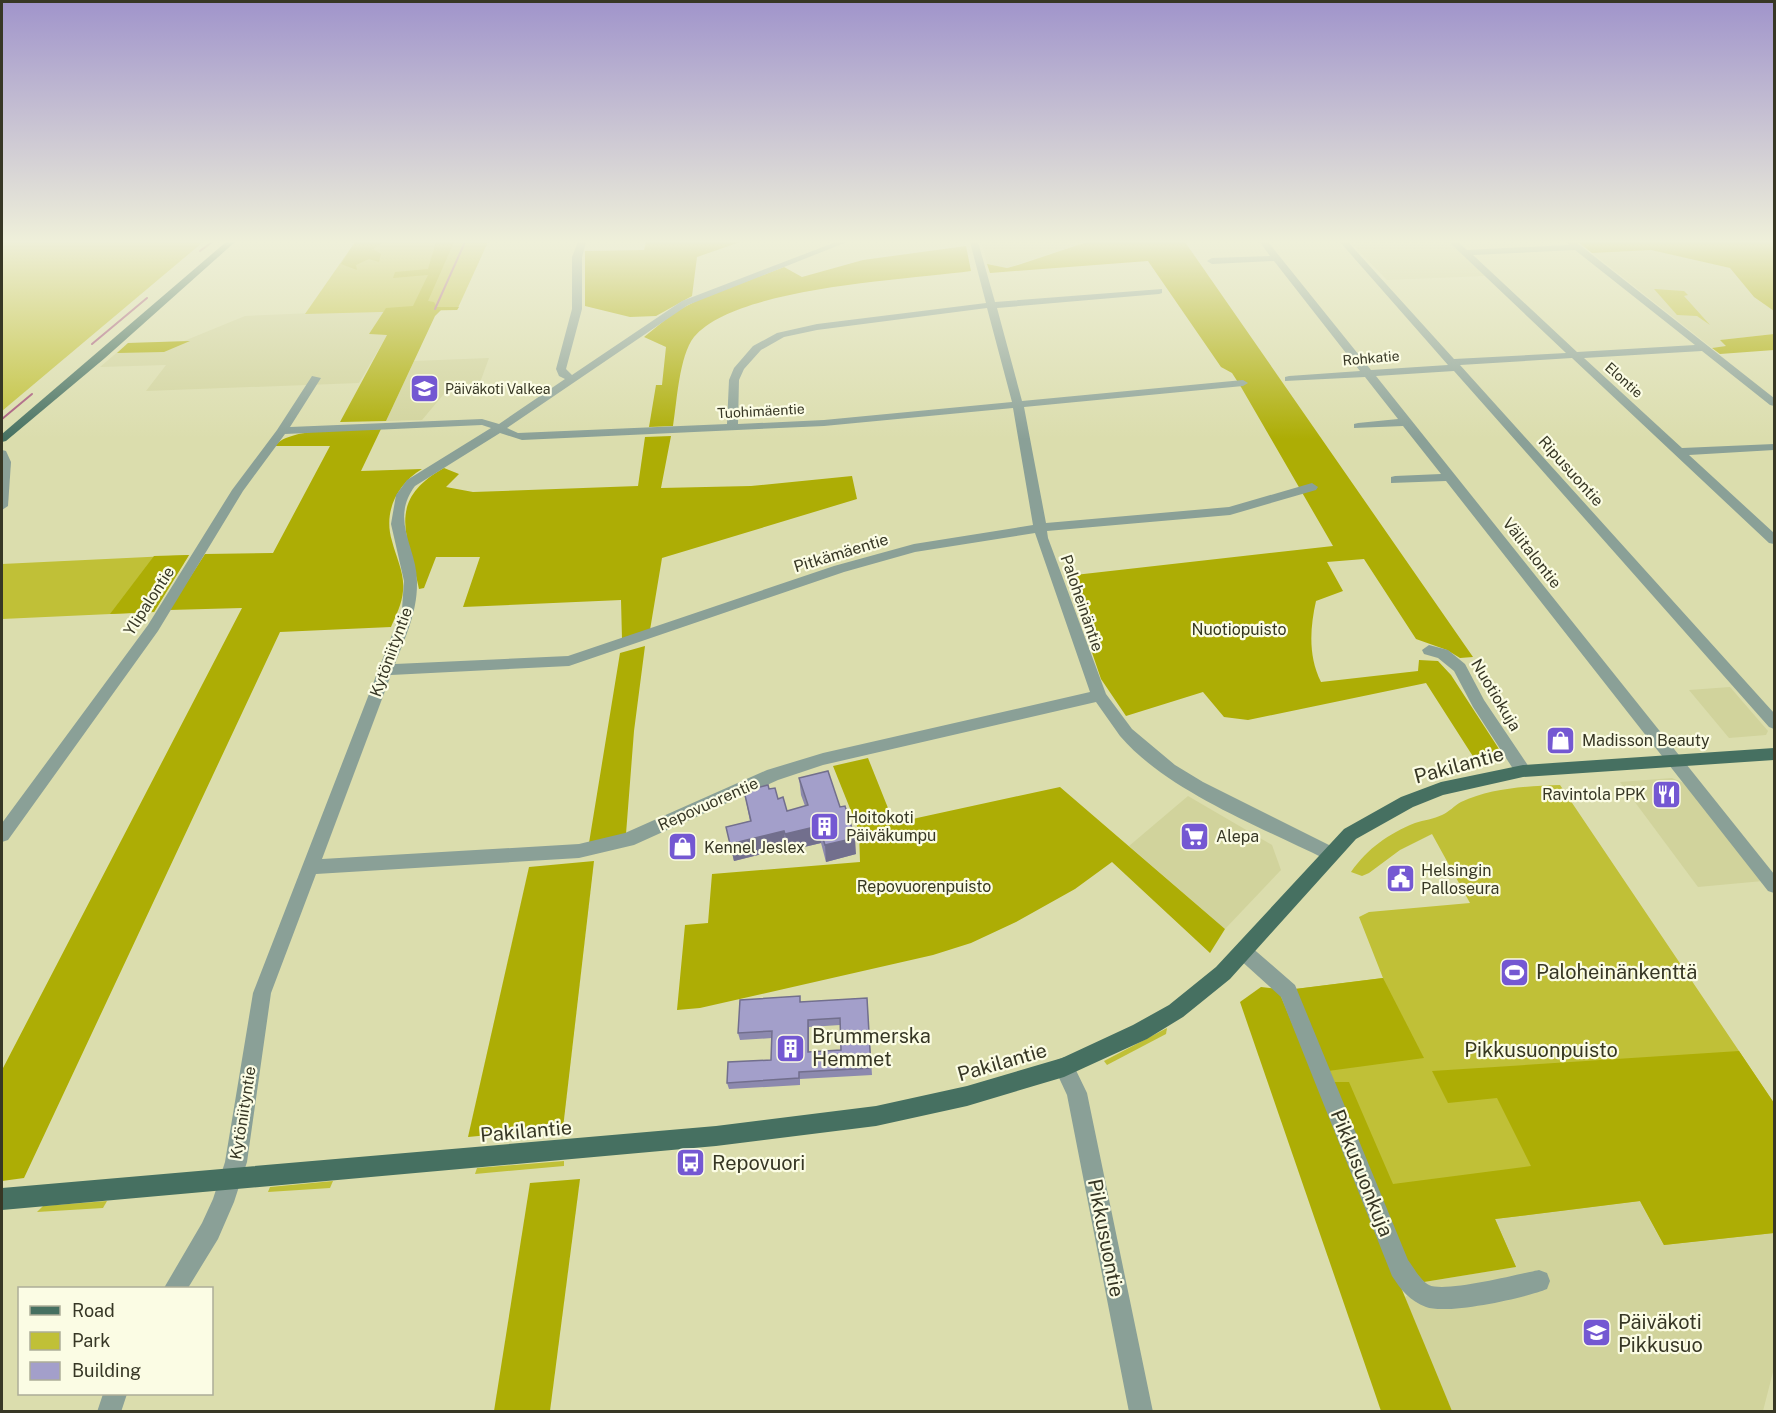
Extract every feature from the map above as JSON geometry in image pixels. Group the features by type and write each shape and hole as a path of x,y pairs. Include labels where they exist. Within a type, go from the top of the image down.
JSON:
{"main road":[{"path":"2,439 156,308"},
{"name":"Pakilantie","path":"2,1199 716,1136 876,1116 967,1096 1064,1068 1140,1032 1176,1011 1223,973 1350,834 1407,802 1441,789 1523,771 1774,754"}],"street":[{"path":"573,379 563,374 561,369 577,308"},
{"name":"Kytöniityntie","path":"176,1287 210,1231 231,1178 242,1125 262,993 409,609 411,581 397,524 402,495 418,477 499,428 678,308"},
{"path":"732,428 734,380 739,368 757,348 781,335 818,327 975,308"},
{"name":"Paloheinäntie","path":"992,308 1018,404 1039,528 1099,696 1127,733 1169,769 1197,787 1331,854"},
{"name":"Välitalontie","path":"1317,308 1774,886"},
{"name":"Ripusuontie","path":"1402,308 1774,723"},
{"name":"Elontie","path":"1524,308 1774,540"},
{"path":"1655,308 1774,403"},
{"name":"Rohkatie","path":"1289,379 1574,355 1705,348"},
{"name":"Ylipalontie","path":"2,835 153,628 238,490 282,431 316,378"},
{"name":"Tuohimäentie","path":"282,431 482,422 511,435 522,437 732,428 824,423 1243,383"},
{"path":"1358,426 1407,422"},
{"path":"1681,452 1774,447"},
{"path":"2,453 5,462 2,506"},
{"path":"1395,480 1450,477"},
{"name":"Pitkämäentie","path":"386,670 569,662 874,559 914,548 1039,528 1230,511 1312,487"},
{"name":"Nuotiokuja","path":"1429,650 1443,654 1460,668 1478,703 1523,771"},
{"name":"Repovuorentie","path":"310,867 503,856 606,846 628,840 773,775 823,759 1099,696"},
{"name":"Pikkusuonkuja","path":"1244,951 1288,991 1400,1268 1408,1281 1417,1290 1438,1299 1539,1281"},
{"name":"Pikkusuontie","path":"1064,1068 1077,1093 1141,1412"},
{"path":"109,1412 115,1395"}],"shaded area":[{"path":"1661,308 1770,308 1774,311 1774,334 1721,340 1727,346 1712,348"},
{"path":"385,310 369,334 387,335 359,383 146,391 166,365 100,367 128,343 184,341 245,316"},
{"name":"Päiväkoti Valkea","path":"489,358 478,388 448,389 422,420 386,421 414,361"},
{"path":"1730,687 1768,731 1766,735 1729,738 1689,690"},
{"path":"1672,778 1684,783 1763,881 1698,887 1620,782"},
{"path":"1188,796 1272,845 1281,870 1225,929 1129,846"},
{"name":"Päiväkoti Pikkusuo","path":"1640,1201 1665,1245 1774,1233 1774,1368 1763,1411 1452,1411 1404,1298 1424,1282 1515,1267 1494,1219"}],"green space":[{"path":"2,308 125,308 2,411"},
{"path":"309,308 458,308 457,310 305,314"},
{"path":"386,308 458,308 457,310 441,310 435,316 386,421 340,422 387,335 369,334"},
{"path":"593,308 671,308 656,316 630,317"},
{"path":"683,308 744,308 715,320 694,337 682,367 673,426 649,427 656,385 662,385 666,347 644,337"},
{"name":"Nuotiopuisto","path":"1180,308 1231,308 1473,657 1460,658 1447,650 1416,639 1364,559 1327,562 1343,591 1316,601 1311,642 1314,662 1321,682 1418,671 1419,660 1438,661 1451,675 1499,749 1497,754 1474,758 1426,683 1248,720 1224,717 1203,692 1126,716 1101,679 1066,576 1333,546 1241,387 1232,373 1221,367"},
{"path":"1671,308 1695,308 1710,325 1697,316 1677,315"},
{"path":"1774,334 1774,350 1720,354 1712,348 1726,346 1720,340"},
{"path":"190,341 164,352 117,353 128,343"},
{"path":"381,429 361,471 422,469 413,475 399,491 391,509 390,530 401,572 403,591 391,627 280,632 24,1178 2,1181 2,1070 242,608 169,610 205,554 273,553 330,446 275,446 294,435 309,432"},
{"path":"671,436 661,488 751,486 852,476 857,499 662,558 650,630 622,639 621,600 463,607 480,557 436,557 424,588 419,589 407,536 405,521 407,507 414,493 426,480 444,468 459,474 446,487 473,492 638,486 645,437"},
{"path":"189,555 154,612 2,619 2,564"},
{"path":"189,555 154,612 110,614 154,556"},
{"path":"645,646 634,731 626,834 589,843 620,653"},
{"name":"Repovuorenpuisto","path":"868,758 894,823 1060,787 1225,929 1210,953 1112,862 1075,889 1016,922 971,943 933,955 700,1008 677,1010 685,925 708,923 712,874 860,862 859,831 833,766"},
{"name":"Pikkusuonpuisto","path":"1560,785 1774,1103 1774,1233 1664,1245 1640,1201 1495,1219 1516,1267 1404,1260 1295,989 1383,978 1359,917 1369,912 1470,903 1432,834 1400,850 1369,873 1362,876 1351,872 1379,843 1405,827 1436,818 1472,797 1509,789"},
{"path":"594,861 563,1128 468,1137 529,867"},
{"path":"1383,978 1424,1058 1328,1071 1295,989"},
{"path":"1261,987 1278,989 1452,1411 1381,1411 1240,1002"},
{"path":"1167,1028 1166,1034 1107,1065 1104,1061"},
{"path":"1739,1051 1774,1103 1774,1233 1664,1245 1640,1201 1495,1219 1516,1267 1424,1282 1404,1260 1332,1082 1349,1082 1393,1184 1531,1166 1497,1098 1448,1103 1432,1071"},
{"path":"564,1161 564,1166 475,1174 477,1168"},
{"path":"580,1179 550,1411 494,1411 530,1183"},
{"path":"333,1181 330,1188 268,1192 270,1187"},
{"path":"107,1201 103,1208 37,1212 43,1206"}],"building":[{"path":"828,771 840,807 845,806 855,838 825,845 819,826 785,834 784,831 730,844 726,827 751,821 744,791 768,785 769,789 775,788 778,799 783,797 787,811 808,805 799,778"},
{"name":"Brummerska Hemmet","path":"800,996 800,1002 867,998 871,1068 799,1072 799,1078 727,1083 728,1062 771,1060 772,1031 738,1033 740,1000","holes":["840,1018 841,1050 808,1052 808,1020"]}],"waterway":[{"path":"92,344 135,308"},
{"path":"2,419 32,394"}],"place":[{"name":"Päiväkoti Valkea","path":"424,389"},
{"name":"Madisson Beauty","path":"1561,740"},
{"name":"Ravintola PPK","path":"1667,794"},
{"name":"Hoitokoti Päiväkumpu","path":"825,826"},
{"name":"Alepa","path":"1195,836"},
{"name":"Kennel Jeslex","path":"683,847"},
{"name":"Helsingin Palloseura","path":"1400,879"},
{"name":"Paloheinänkenttä","path":"1515,972"},
{"name":"Brummerska Hemmet","path":"791,1048"},
{"name":"Repovuori","path":"691,1163"},
{"name":"Päiväkoti Pikkusuo","path":"1597,1333"}]}
